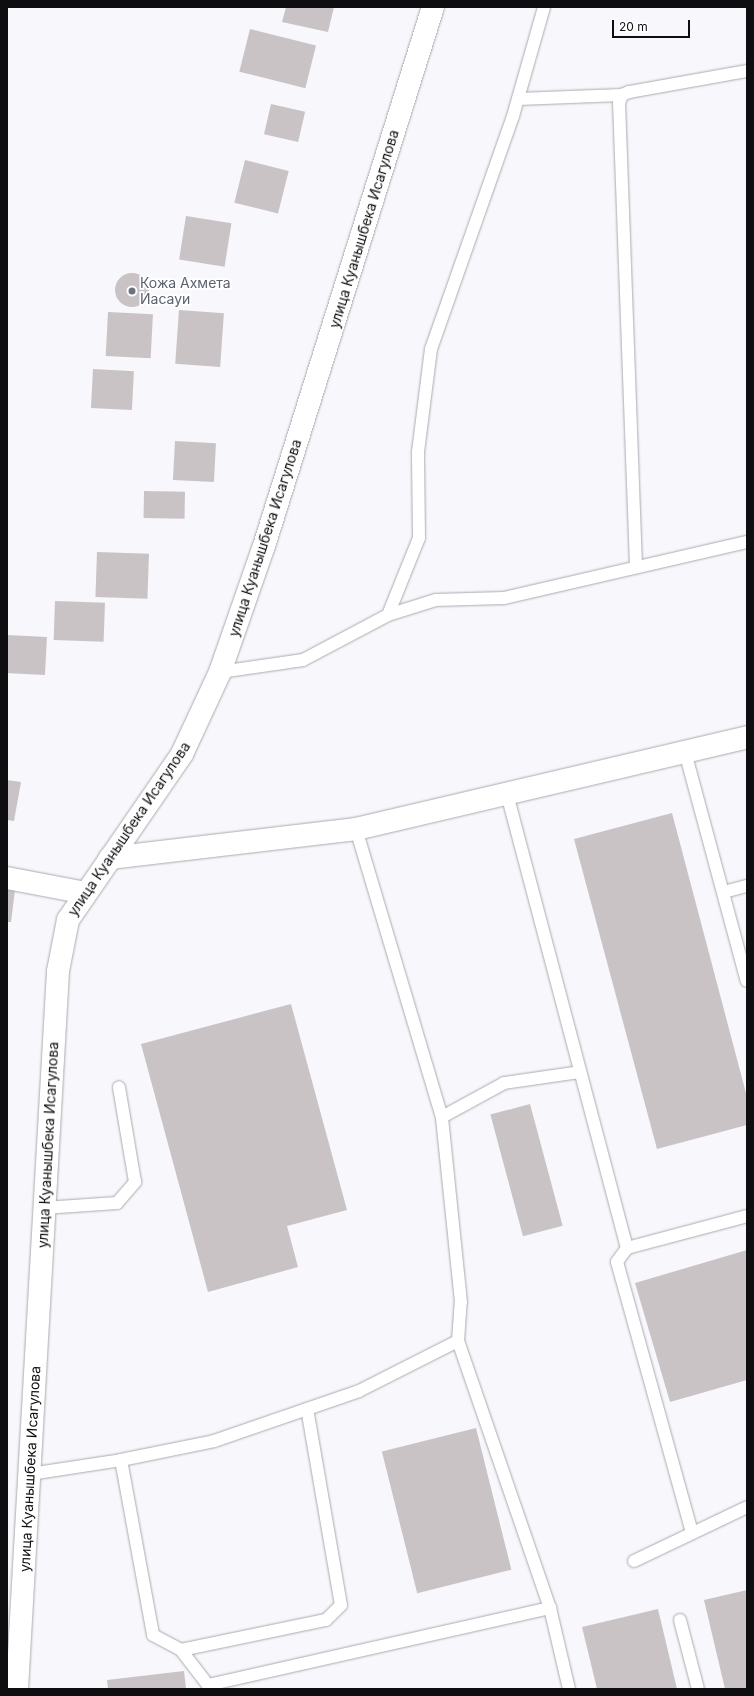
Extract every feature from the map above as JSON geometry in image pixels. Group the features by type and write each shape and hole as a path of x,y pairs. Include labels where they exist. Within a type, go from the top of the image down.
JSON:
{"street":[{"name":"улица Куанышбека Исагулова","path":"18,1689 58,971 68,920 182,754 220,672 264,546 433,7"},
{"path":"110,858 356,828 747,737"},
{"path":"7,878 86,894"}],"lane":[{"path":"388,614 419,538 418,452 431,349 518,98 544,7"},
{"path":"518,98 622,95 747,71"},
{"path":"622,95 619,103 636,566"},
{"path":"220,672 303,660 388,614 436,600 504,598 636,566 747,542"},
{"path":"685,752 747,980"},
{"path":"507,794 627,1248"},
{"path":"356,828 442,1118 461,1302 458,1341 550,1608 569,1689"},
{"path":"724,892 747,886"},
{"path":"442,1118 504,1083 580,1072"},
{"path":"44,1208 117,1203 135,1182 119,1087"},
{"path":"692,1533 617,1262 627,1248 747,1216"},
{"path":"30,1474 121,1460 214,1441 359,1391 458,1341"},
{"path":"180,1650 326,1620 340,1605 307,1409"},
{"path":"121,1460 153,1635 180,1650 209,1687 550,1608"},
{"path":"634,1561 747,1507"},
{"path":"680,1620 698,1689"}],"building":[{"path":"286,7 334,7 328,32 282,22"},
{"path":"250,29 316,45 305,88 239,72"},
{"path":"271,104 305,112 298,142 264,134"},
{"path":"245,160 289,171 278,214 234,203"},
{"path":"186,216 231,223 225,267 179,259"},
{"name":"Кожа Ахмета Иасауи","path":"129,273 135,273 144,278 148,284 148,296 144,302 135,307 129,307 120,302 115,293 115,287 120,278"},
{"path":"179,310 224,313 220,367 175,364"},
{"path":"108,312 153,314 151,358 106,356"},
{"path":"93,369 134,371 132,410 91,408"},
{"path":"175,441 216,443 214,482 173,480"},
{"path":"144,491 185,492 185,519 144,518"},
{"path":"97,552 149,554 147,599 95,597"},
{"path":"55,601 105,603 104,642 54,640"},
{"path":"7,635 47,637 45,675 7,673"},
{"path":"7,780 21,782 14,821 7,820"},
{"path":"672,813 747,1097 747,1125 657,1149 574,839"},
{"path":"7,889 15,890 11,922 7,922"},
{"path":"291,1004 347,1210 287,1226 298,1267 208,1292 141,1044"},
{"path":"530,1104 563,1226 523,1236 490,1115"},
{"path":"747,1250 747,1380 670,1402 635,1283"},
{"path":"476,1428 511,1570 417,1593 382,1451"},
{"path":"747,1590 747,1689 725,1689 704,1600"},
{"path":"658,1609 677,1689 597,1689 582,1627"},
{"path":"184,1671 186,1689 108,1689 107,1680"}],"place":[{"name":"Кожа Ахмета Иасауи","path":"132,291"}]}
